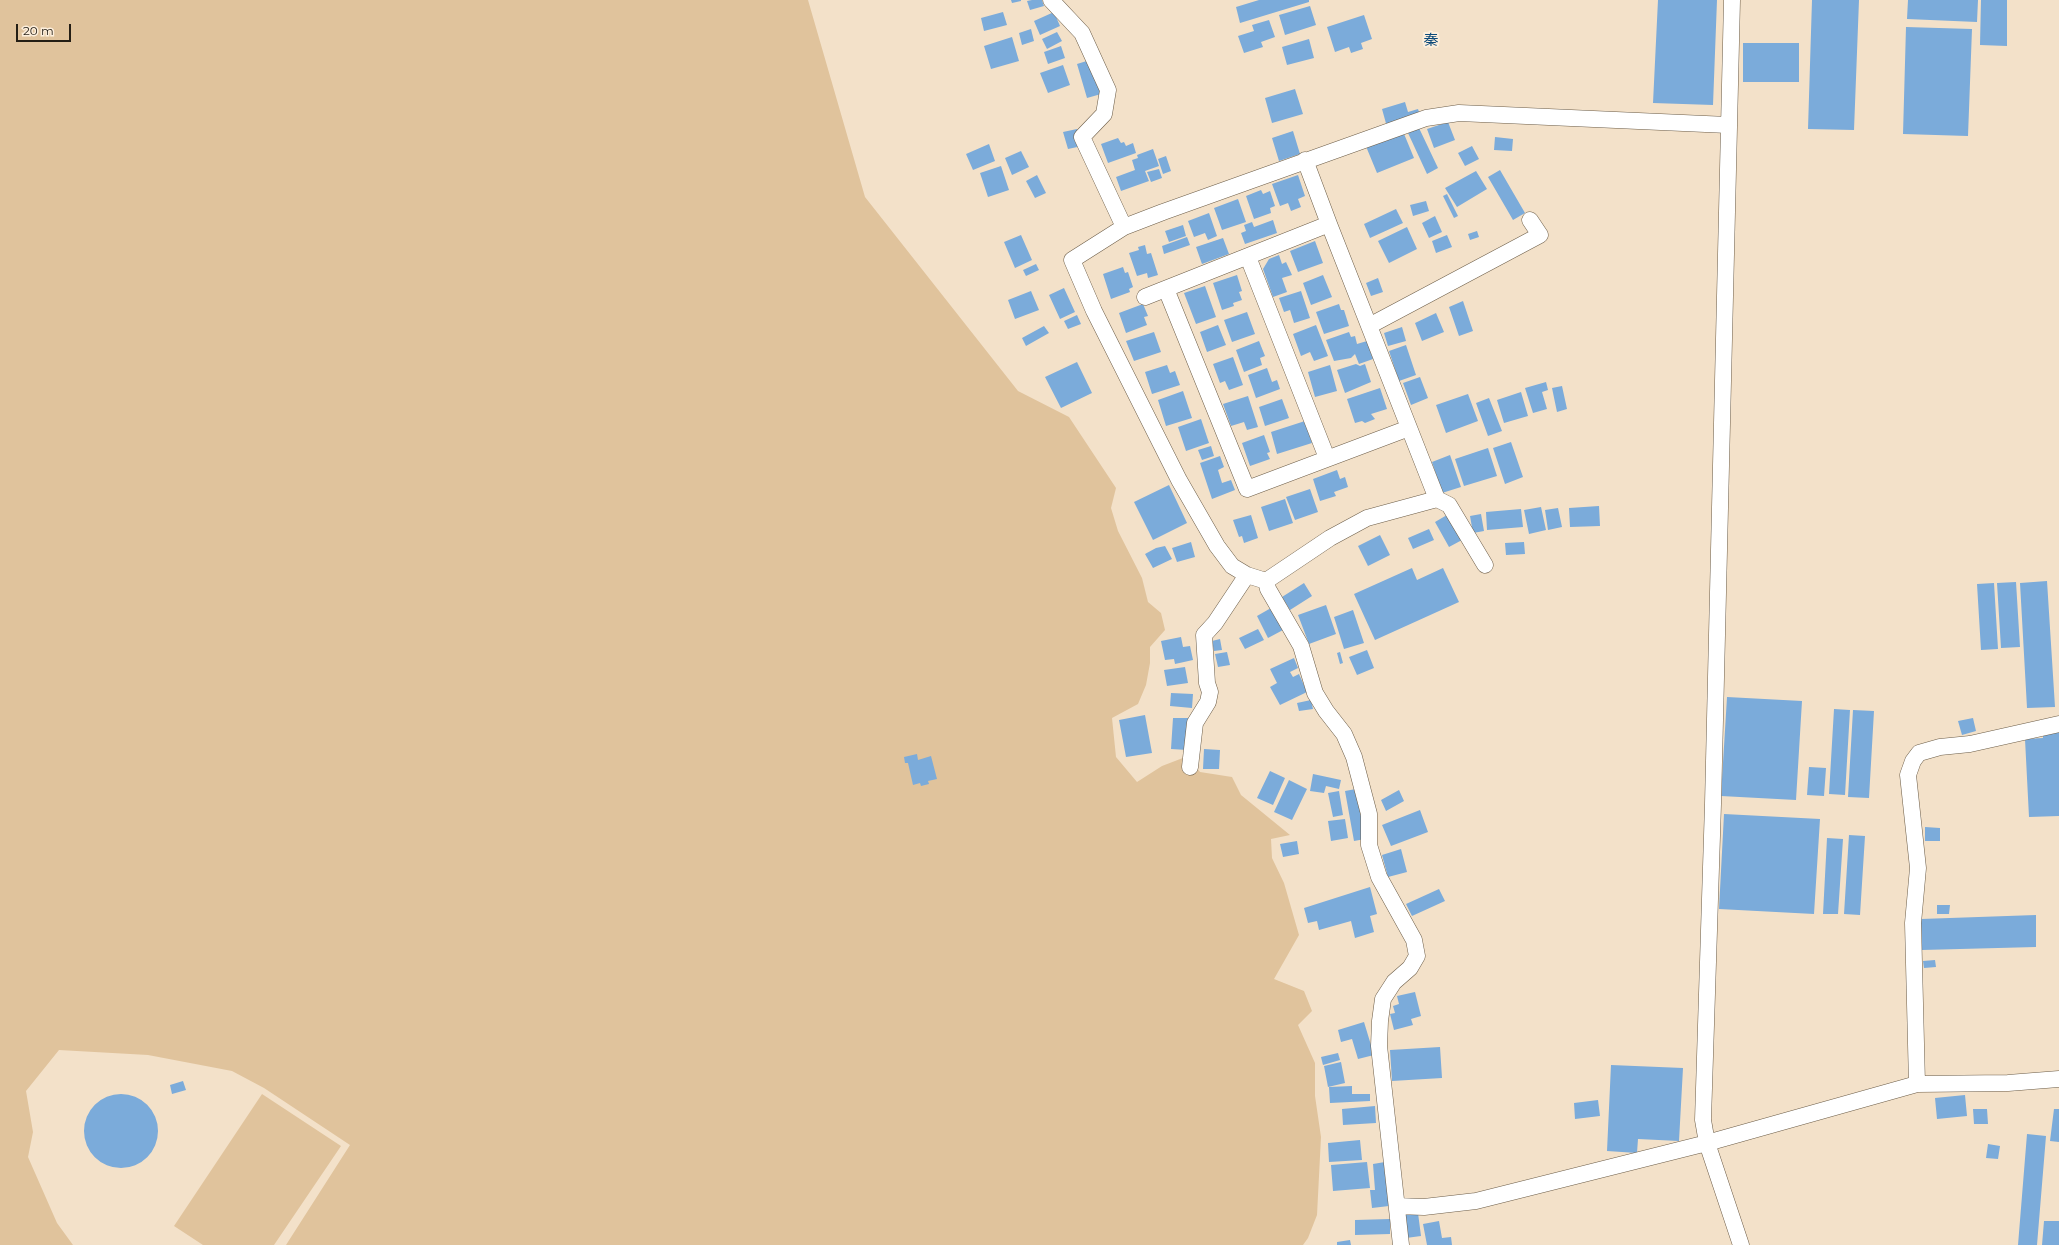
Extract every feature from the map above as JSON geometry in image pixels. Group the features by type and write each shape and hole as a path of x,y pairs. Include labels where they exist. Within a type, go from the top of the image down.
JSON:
{"street":[{"path":"1051,0 1082,33 1108,90 1104,114 1082,138 1124,227"},
{"path":"1732,0 1713,789 1703,1120 1707,1143 1741,1245"},
{"path":"1266,581 1247,575 1232,566 1217,546 1179,480 1094,311 1072,260 1124,227 1305,160 1426,118 1459,113 1728,124"},
{"path":"1305,160 1436,499"},
{"path":"1368,326 1540,235 1530,220"},
{"path":"1145,297 1329,224"},
{"path":"1248,257 1327,458"},
{"path":"1166,289 1247,489 1409,428"},
{"path":"1266,581 1330,538 1366,518 1436,499 1449,505 1485,565"},
{"path":"1190,767 1195,723 1208,702 1210,692 1207,683 1204,635 1247,575"},
{"path":"1266,581 1268,589 1301,646 1315,693 1326,711 1344,734 1354,758 1368,814 1369,845 1377,870 1414,940 1417,956 1410,968 1394,982 1383,999 1380,1021 1379,1046 1401,1245"},
{"path":"1917,1084 1913,923 1918,868 1908,775 1913,761 1919,753 1940,747 1970,744 2059,724"},
{"path":"1397,1206 1424,1207 1476,1201 1707,1143 1917,1084 2008,1083 2059,1079"}],"shaded area":[{"path":"0,0 808,0 865,197 1018,391 1069,417 1116,488 1111,508 1118,531 1142,578 1148,602 1161,613 1165,630 1150,647 1150,663 1146,685 1138,704 1112,718 1116,757 1137,782 1162,766 1188,756 1200,772 1232,777 1241,795 1290,835 1271,839 1272,858 1284,883 1299,935 1274,979 1304,991 1312,1011 1298,1025 1315,1063 1315,1096 1321,1137 1317,1215 1308,1238 1303,1245 286,1245 350,1145 264,1088 232,1071 148,1055 59,1050 26,1091 33,1132 28,1157 57,1223 73,1245 0,1245"},
{"path":"262,1094 341,1146 274,1245 203,1245 174,1226"}],"building":[{"path":"1011,0 1021,0 1021,1 1012,3"},
{"path":"1042,0 1044,6 1030,10 1027,1"},
{"path":"1259,0 1309,0 1309,2 1240,23 1236,7"},
{"path":"1658,0 1717,0 1713,105 1653,103"},
{"path":"1812,0 1859,0 1854,130 1808,129"},
{"path":"1908,0 1978,0 1977,22 1907,19"},
{"path":"1981,0 2007,0 2007,46 1980,45"},
{"path":"1310,6 1316,25 1285,35 1279,15"},
{"path":"1003,12 1007,25 984,31 981,18"},
{"path":"1054,12 1060,26 1040,35 1034,21"},
{"path":"1364,15 1372,39 1361,43 1363,49 1351,53 1349,47 1335,52 1327,27"},
{"path":"1269,20 1275,37 1261,42 1263,47 1244,53 1238,36 1254,31 1252,25"},
{"path":"1906,27 1972,29 1968,136 1903,134"},
{"path":"1031,29 1034,41 1022,45 1019,33"},
{"path":"1057,32 1062,41 1047,49 1042,39"},
{"path":"1012,37 1019,61 991,69 984,46"},
{"path":"1309,39 1314,58 1287,65 1282,47"},
{"path":"1743,43 1799,43 1799,82 1743,82"},
{"path":"1061,46 1065,58 1048,64 1044,52"},
{"path":"1090,60 1101,94 1087,98 1077,64"},
{"path":"1063,65 1070,85 1048,93 1040,73"},
{"path":"1295,89 1303,114 1272,123 1265,98"},
{"path":"1405,102 1408,112 1418,109 1421,118 1387,127 1382,109"},
{"path":"1448,122 1455,140 1434,148 1427,129"},
{"path":"1419,128 1438,168 1427,174 1408,133"},
{"path":"1077,129 1082,146 1068,149 1063,132"},
{"path":"1402,129 1414,158 1377,173 1365,144"},
{"path":"1293,131 1300,154 1279,161 1272,138"},
{"path":"1495,137 1513,139 1512,151 1494,150"},
{"path":"1118,138 1121,143 1124,142 1126,146 1133,143 1136,153 1108,163 1101,144"},
{"path":"989,144 995,161 973,170 966,154"},
{"path":"1472,146 1479,159 1465,166 1458,153"},
{"path":"1153,149 1159,166 1145,171 1149,181 1121,191 1116,177 1135,170 1132,160 1138,158 1137,155"},
{"path":"1021,151 1029,167 1012,175 1005,158"},
{"path":"1166,156 1171,171 1163,174 1158,159"},
{"path":"1001,166 1009,190 988,197 980,173"},
{"path":"1159,169 1162,178 1151,182 1147,172"},
{"path":"1500,170 1525,213 1513,220 1488,177"},
{"path":"1476,171 1487,189 1457,207 1445,188"},
{"path":"1037,175 1046,193 1035,198 1026,181"},
{"path":"1298,175 1305,196 1298,199 1301,207 1291,211 1288,203 1280,206 1272,184"},
{"path":"1261,190 1263,194 1270,191 1275,206 1270,208 1271,213 1254,219 1246,196"},
{"path":"1447,194 1458,216 1454,218 1443,196"},
{"path":"1238,199 1246,222 1222,230 1214,208"},
{"path":"1426,201 1429,211 1413,216 1410,205"},
{"path":"1396,209 1403,223 1370,238 1364,224"},
{"path":"1209,213 1217,236 1208,240 1205,233 1194,237 1188,221"},
{"path":"1435,216 1442,232 1429,238 1422,223"},
{"path":"1273,220 1277,233 1245,244 1241,233 1246,231 1244,225 1252,222 1254,227"},
{"path":"1183,225 1186,236 1169,242 1165,231"},
{"path":"1407,227 1417,249 1389,263 1378,241"},
{"path":"1477,231 1479,237 1470,240 1468,234"},
{"path":"1021,235 1032,260 1015,268 1004,242"},
{"path":"1447,235 1452,247 1436,253 1432,241"},
{"path":"1187,237 1190,245 1164,254 1162,246"},
{"path":"1223,238 1229,254 1202,264 1196,247"},
{"path":"1315,241 1323,263 1298,272 1290,251"},
{"path":"1145,245 1147,254 1151,253 1158,275 1148,278 1147,273 1137,276 1129,253 1139,250 1138,247"},
{"path":"1279,255 1282,264 1286,262 1292,275 1282,278 1287,292 1273,297 1263,269 1269,259"},
{"path":"1036,264 1039,270 1026,276 1023,270"},
{"path":"1123,267 1125,273 1128,272 1133,287 1129,289 1130,292 1111,299 1103,274"},
{"path":"1237,275 1242,291 1239,292 1242,300 1233,303 1234,306 1222,310 1213,283"},
{"path":"1323,275 1332,297 1311,305 1303,283"},
{"path":"1378,278 1383,292 1371,296 1366,283"},
{"path":"1205,286 1216,317 1196,324 1184,293"},
{"path":"1064,288 1075,312 1060,319 1049,295"},
{"path":"1031,291 1039,310 1015,319 1008,300"},
{"path":"1301,291 1310,318 1294,323 1290,310 1284,312 1279,298"},
{"path":"1463,301 1473,331 1459,336 1449,307"},
{"path":"1143,304 1148,316 1144,317 1147,325 1126,333 1119,313"},
{"path":"1339,304 1341,310 1344,310 1349,326 1324,334 1316,312"},
{"path":"1247,312 1255,334 1232,342 1224,320"},
{"path":"1436,313 1444,332 1422,341 1415,323"},
{"path":"1077,315 1081,324 1068,329 1064,321"},
{"path":"1218,325 1226,345 1207,352 1200,332"},
{"path":"1316,325 1328,356 1314,361 1310,352 1301,356 1293,334"},
{"path":"1044,326 1049,333 1026,346 1022,338"},
{"path":"1402,327 1406,341 1388,346 1384,333"},
{"path":"1154,332 1161,352 1134,361 1126,341"},
{"path":"1349,332 1351,337 1355,336 1357,344 1367,341 1373,359 1359,364 1355,354 1351,358 1334,361 1326,340"},
{"path":"1259,341 1265,356 1260,358 1262,365 1244,372 1236,350"},
{"path":"1406,345 1416,375 1399,381 1389,351"},
{"path":"1233,357 1243,385 1229,390 1225,381 1220,383 1213,364"},
{"path":"1077,362 1092,393 1061,408 1045,377"},
{"path":"1356,364 1360,366 1365,364 1371,382 1345,393 1337,370"},
{"path":"1167,365 1170,373 1175,371 1180,385 1152,394 1145,372"},
{"path":"1330,365 1337,391 1315,397 1308,372"},
{"path":"1267,368 1272,382 1277,380 1280,389 1256,398 1248,375"},
{"path":"1420,377 1428,398 1411,405 1403,383"},
{"path":"1546,382 1548,390 1542,392 1547,409 1533,413 1525,388"},
{"path":"1562,386 1567,409 1557,412 1552,388"},
{"path":"1380,388 1387,409 1371,414 1375,419 1365,423 1362,421 1355,423 1347,399"},
{"path":"1183,391 1192,418 1166,426 1158,400"},
{"path":"1521,392 1528,416 1504,423 1497,400"},
{"path":"1468,394 1478,421 1446,433 1436,405"},
{"path":"1248,396 1258,427 1247,430 1244,422 1231,426 1223,404"},
{"path":"1489,398 1502,431 1488,436 1476,403"},
{"path":"1282,399 1289,418 1265,426 1259,407"},
{"path":"1201,419 1209,443 1186,451 1178,427"},
{"path":"1305,421 1312,443 1277,454 1271,432"},
{"path":"1264,435 1270,452 1267,453 1270,459 1250,466 1242,443"},
{"path":"1511,442 1523,477 1505,484 1493,448"},
{"path":"1211,446 1214,456 1202,460 1198,450"},
{"path":"1488,448 1497,476 1464,486 1455,459"},
{"path":"1450,455 1461,487 1442,493 1432,462"},
{"path":"1220,456 1224,467 1218,470 1222,483 1231,480 1235,490 1212,499 1200,463"},
{"path":"1337,470 1340,479 1345,477 1348,487 1334,492 1336,496 1320,501 1313,479"},
{"path":"1169,485 1187,523 1153,540 1134,502"},
{"path":"1310,489 1318,512 1295,520 1286,497"},
{"path":"1285,499 1293,523 1269,531 1261,507"},
{"path":"1599,506 1600,526 1570,527 1569,508"},
{"path":"1541,507 1546,530 1529,534 1524,510"},
{"path":"1558,508 1562,527 1548,530 1545,510"},
{"path":"1521,509 1523,527 1487,530 1486,512"},
{"path":"1481,514 1484,531 1473,533 1470,516"},
{"path":"1251,515 1258,538 1244,543 1242,536 1239,537 1233,520"},
{"path":"1447,515 1462,540 1449,547 1435,522"},
{"path":"1429,529 1434,540 1413,549 1408,538"},
{"path":"1380,535 1390,555 1368,566 1358,546"},
{"path":"1191,542 1195,557 1177,562 1172,548"},
{"path":"1524,542 1525,554 1506,555 1505,543"},
{"path":"1165,546 1172,559 1153,568 1145,554 1156,548"},
{"path":"1412,568 1417,580 1443,568 1459,602 1375,640 1354,594"},
{"path":"2047,581 2055,707 2027,708 2020,583"},
{"path":"2016,582 2020,647 2001,648 1997,583"},
{"path":"1304,583 1312,596 1290,610 1282,597"},
{"path":"1994,583 1998,649 1981,650 1977,584"},
{"path":"1326,605 1336,634 1309,644 1298,615"},
{"path":"1271,608 1283,630 1268,638 1257,616"},
{"path":"1353,610 1364,643 1344,649 1334,617"},
{"path":"1258,629 1264,640 1245,649 1239,638"},
{"path":"1181,637 1183,647 1190,646 1193,660 1175,664 1174,659 1165,660 1161,641"},
{"path":"1220,639 1222,650 1214,651 1212,641"},
{"path":"1367,650 1374,668 1357,675 1349,657"},
{"path":"1227,652 1230,665 1218,667 1215,654"},
{"path":"1340,652 1343,663 1340,664 1337,653"},
{"path":"1294,658 1298,668 1290,672 1293,677 1299,674 1307,692 1280,705 1270,687 1277,683 1270,669"},
{"path":"1185,667 1188,683 1167,686 1164,670"},
{"path":"1171,693 1193,694 1192,708 1170,706"},
{"path":"1727,697 1802,701 1796,800 1721,796"},
{"path":"1311,700 1313,709 1299,711 1297,703"},
{"path":"1834,709 1850,710 1845,795 1829,794"},
{"path":"1853,710 1874,711 1869,798 1848,797"},
{"path":"1145,715 1152,753 1126,757 1119,720"},
{"path":"1173,718 1188,718 1187,750 1171,749"},
{"path":"1973,718 1976,731 1962,735 1958,721"},
{"path":"2043,732 2059,732 2059,816 2029,817 2025,739 2043,738"},
{"path":"1204,749 1220,750 1219,769 1203,769"},
{"path":"917,754 918,760 931,756 937,779 928,781 929,784 921,786 920,783 913,785 908,763 905,763 904,757"},
{"path":"1809,767 1826,768 1824,796 1807,795"},
{"path":"1270,771 1285,778 1273,805 1257,798"},
{"path":"1313,774 1341,780 1339,789 1326,786 1324,793 1310,791"},
{"path":"1289,780 1307,789 1292,820 1274,812"},
{"path":"1356,789 1365,839 1354,841 1345,791"},
{"path":"1399,790 1404,801 1386,811 1381,800"},
{"path":"1339,791 1343,815 1333,817 1328,793"},
{"path":"1420,810 1428,832 1391,846 1382,825"},
{"path":"1724,814 1820,819 1814,914 1719,909"},
{"path":"1345,819 1348,838 1331,841 1328,821"},
{"path":"1925,827 1940,828 1940,841 1925,841"},
{"path":"1849,835 1865,836 1860,915 1844,914"},
{"path":"1827,838 1843,839 1838,914 1823,914"},
{"path":"1297,841 1299,854 1283,857 1280,844"},
{"path":"1401,849 1407,872 1388,877 1382,855"},
{"path":"1370,887 1377,914 1370,916 1374,932 1355,938 1351,921 1319,930 1317,921 1308,923 1304,908"},
{"path":"1439,889 1445,901 1412,916 1406,904"},
{"path":"1937,905 1950,905 1949,914 1937,914"},
{"path":"2036,915 2036,947 1922,950 1921,919"},
{"path":"1935,960 1936,967 1924,968 1923,961"},
{"path":"1415,992 1421,1016 1411,1019 1413,1025 1394,1030 1390,1014 1395,1013 1393,1006 1399,1004 1397,996"},
{"path":"1364,1022 1374,1055 1358,1059 1352,1039 1341,1042 1338,1030"},
{"path":"1440,1047 1442,1078 1392,1081 1390,1050"},
{"path":"1338,1053 1340,1060 1323,1065 1321,1057"},
{"path":"1341,1062 1345,1083 1328,1087 1324,1066"},
{"path":"1611,1065 1683,1068 1679,1141 1638,1139 1637,1153 1607,1151"},
{"path":"183,1081 186,1090 172,1094 170,1085"},
{"path":"1352,1086 1352,1094 1370,1094 1370,1101 1330,1103 1329,1087"},
{"path":"121,1094 135,1097 147,1105 155,1117 158,1131 155,1145 147,1157 135,1165 121,1168 107,1165 95,1157 87,1145 84,1131 87,1117 95,1105 107,1097"},
{"path":"1965,1095 1967,1116 1937,1119 1935,1098"},
{"path":"1598,1100 1600,1116 1575,1119 1574,1103"},
{"path":"1375,1106 1376,1123 1343,1125 1342,1109"},
{"path":"1973,1109 1987,1109 1988,1124 1974,1124"},
{"path":"2054,1109 2059,1109 2059,1142 2050,1141"},
{"path":"2027,1134 2046,1136 2037,1245 2018,1245"},
{"path":"1360,1140 1362,1160 1329,1162 1328,1143"},
{"path":"1988,1144 2000,1146 1998,1159 1986,1158"},
{"path":"1367,1162 1370,1188 1333,1191 1331,1165"},
{"path":"1385,1162 1389,1206 1372,1208 1370,1190 1375,1190 1373,1164"},
{"path":"1418,1213 1421,1236 1406,1238 1403,1215"},
{"path":"1390,1219 1390,1234 1355,1235 1355,1220"},
{"path":"1439,1221 1442,1238 1451,1237 1452,1245 1427,1245 1423,1224"},
{"path":"2044,1221 2059,1221 2059,1245 2042,1245"},
{"path":"1350,1240 1351,1245 1337,1245 1337,1242"}],"district":[{"name":"秦","path":"1431,41"}]}
